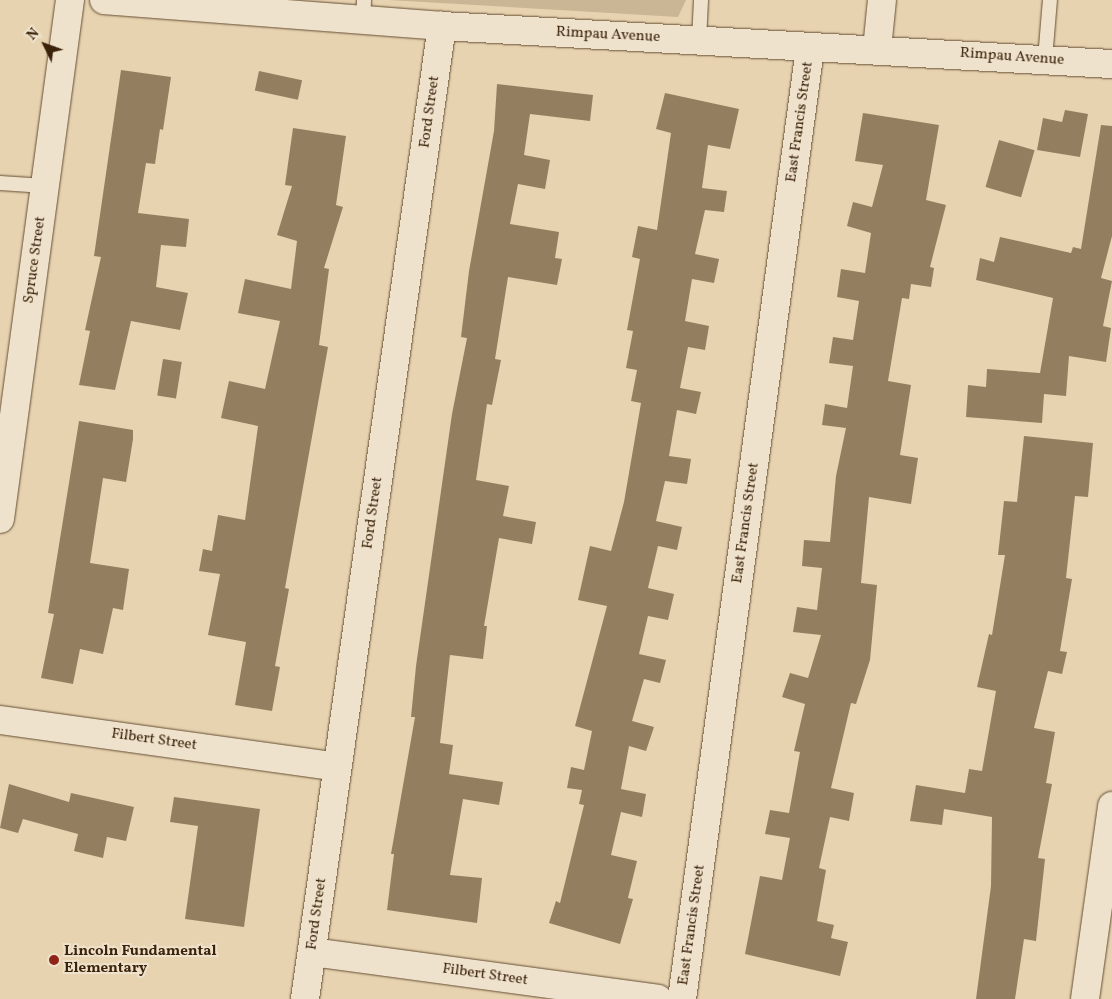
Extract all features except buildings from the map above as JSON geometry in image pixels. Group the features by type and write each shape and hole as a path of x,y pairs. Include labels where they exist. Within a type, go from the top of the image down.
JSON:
{"street":[{"name":"Spruce Street","path":"0,519 10,362 45,186 70,0"},
{"name":"Rimpau Avenue","path":"104,0 364,10 442,26 810,48 877,49 1112,64"},
{"path":"877,49 882,0"},
{"name":"Ford Street","path":"305,999 442,26"},
{"name":"East Francis Street","path":"682,999 810,48"},
{"name":"Filbert Street","path":"0,720 337,767"},
{"path":"1085,999 1105,906 1112,806"},
{"name":"Filbert Street","path":"312,952 658,999"}],"lane":[{"path":"699,40 701,0"},
{"path":"1045,59 1050,0"},
{"path":"0,183 45,186"}],"shaded area":[{"path":"389,0 686,0 678,17"}],"place":[{"name":"Lincoln Fundamental Elementary","path":"54,960"}]}
